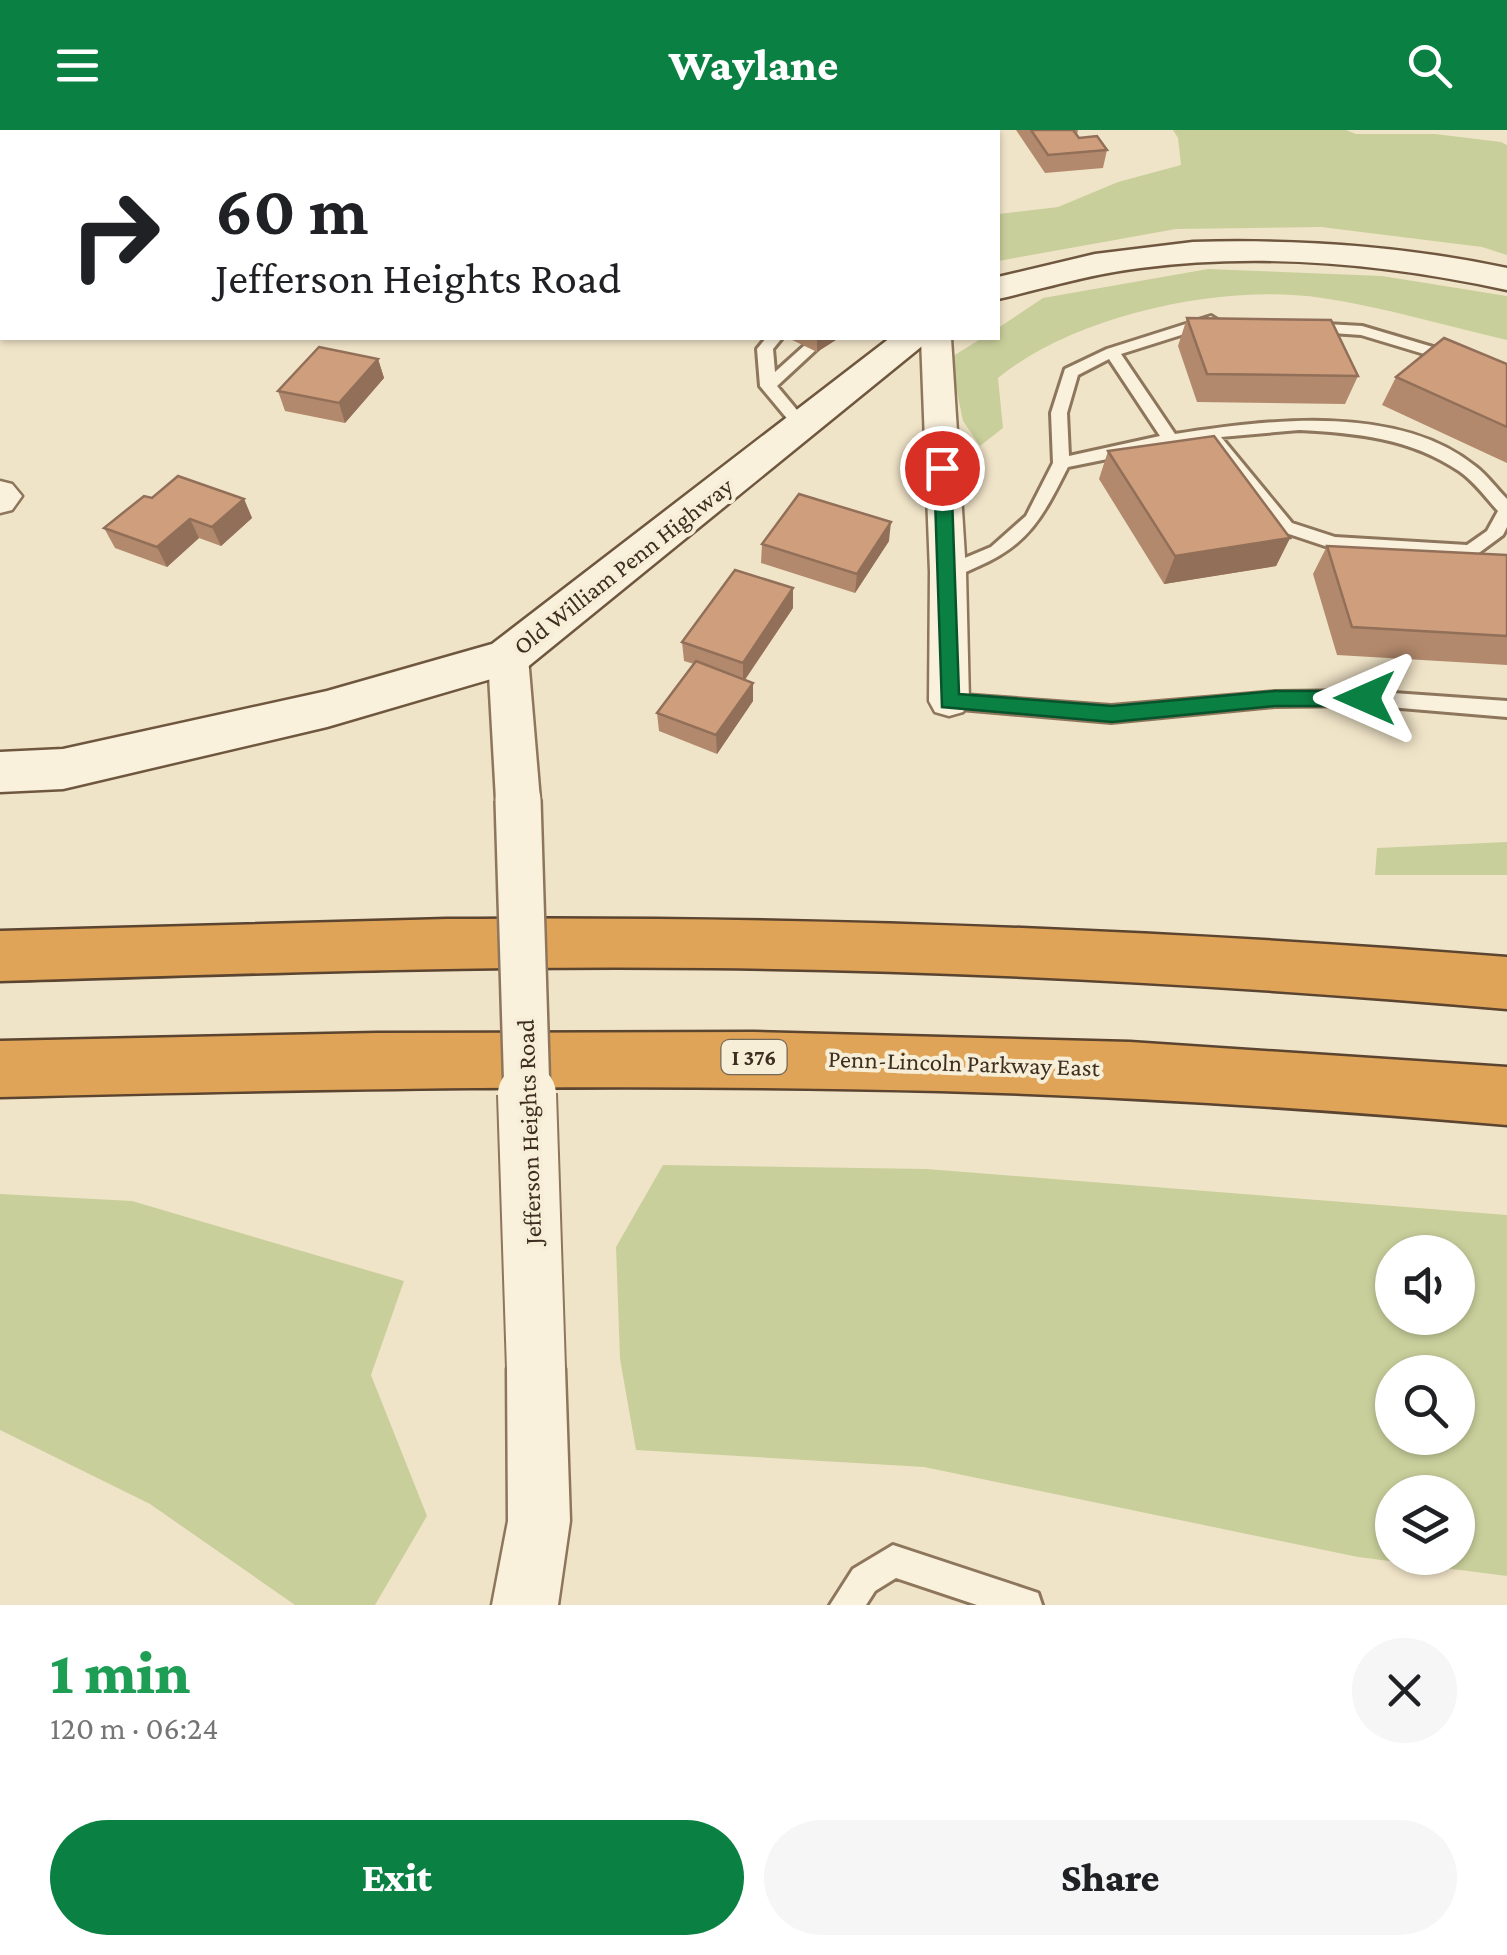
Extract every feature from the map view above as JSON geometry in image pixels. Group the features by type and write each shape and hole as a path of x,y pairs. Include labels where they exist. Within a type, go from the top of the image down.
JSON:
{"highway":[{"path":"0,956 450,944 904,948 1182,959 1507,983"},
{"name":"Penn-Lincoln Parkway East","path":"0,1069 432,1057 712,1056 949,1061 1182,1072 1507,1096"}],"main road":[{"path":"1000,288 1098,264 1216,252 1345,254 1468,270 1507,280"},
{"name":"Old William Penn Highway","path":"0,772 63,769 327,709 508,658 909,340"}],"street":[{"path":"936,340 948,572 949,701"},
{"path":"0,492 5,496 0,502"},
{"name":"Jefferson Heights Road","path":"508,658 518,800 539,1521 525,1605"}],"lane":[{"path":"948,572 997,552 1033,519 1061,463 1060,413 1071,372 1112,352 1208,321 1228,322"},
{"path":"1285,326 1362,331 1507,374"},
{"path":"772,340 765,350 768,386 802,425"},
{"path":"768,386 810,348"},
{"path":"1112,352 1172,442"},
{"path":"1061,463 1172,442 1211,435 1276,424 1353,426 1414,442 1454,462 1490,484 1507,510 1494,535 1470,551 1334,544 1286,527 1211,435"},
{"path":"949,701 1112,714 1275,698 1365,698 1507,709"},
{"path":"846,1605 864,1580 893,1561 1026,1605"}],"green space":[{"path":"1173,130 1346,130 1356,134 1435,134 1501,142 1507,145 1507,255 1482,247 1321,227 1176,229 1000,261 1000,214 1058,207 1118,182 1181,165 1178,138"},
{"path":"1208,269 1382,276 1507,296 1507,340 1322,298 1240,295 1196,300 1108,321 1030,356 998,378 1003,428 980,446 963,421 950,358 979,340 1000,340 1000,327 1043,298"},
{"path":"1507,842 1507,875 1375,875 1377,848"},
{"path":"663,1165 927,1169 1507,1215 1507,1576 1475,1572 1475,1475 1375,1475 1375,1559 1358,1557 924,1467 636,1450 620,1359 616,1247"},
{"path":"0,1194 132,1201 404,1281 371,1375 427,1516 375,1605 295,1605 150,1504 0,1430"}],"building":[{"path":"1031,130 1073,130 1079,138 1097,136 1107,150 1048,155"},
{"path":"1187,318 1331,320 1358,376 1207,374"},
{"path":"1444,338 1507,364 1507,427 1396,377"},
{"path":"319,347 378,359 339,403 278,391"},
{"path":"1214,436 1290,538 1175,556 1108,451"},
{"path":"178,476 244,499 212,527 190,519 157,547 104,528 144,496 152,498"},
{"path":"799,494 891,522 857,574 762,544"},
{"path":"1327,546 1507,555 1507,636 1352,627"},
{"path":"735,570 793,588 743,663 682,642"},
{"path":"696,661 753,683 716,735 657,713"}],"route":[{"path":"942,468 949,701 1112,714 1275,698 1365,698"}]}
